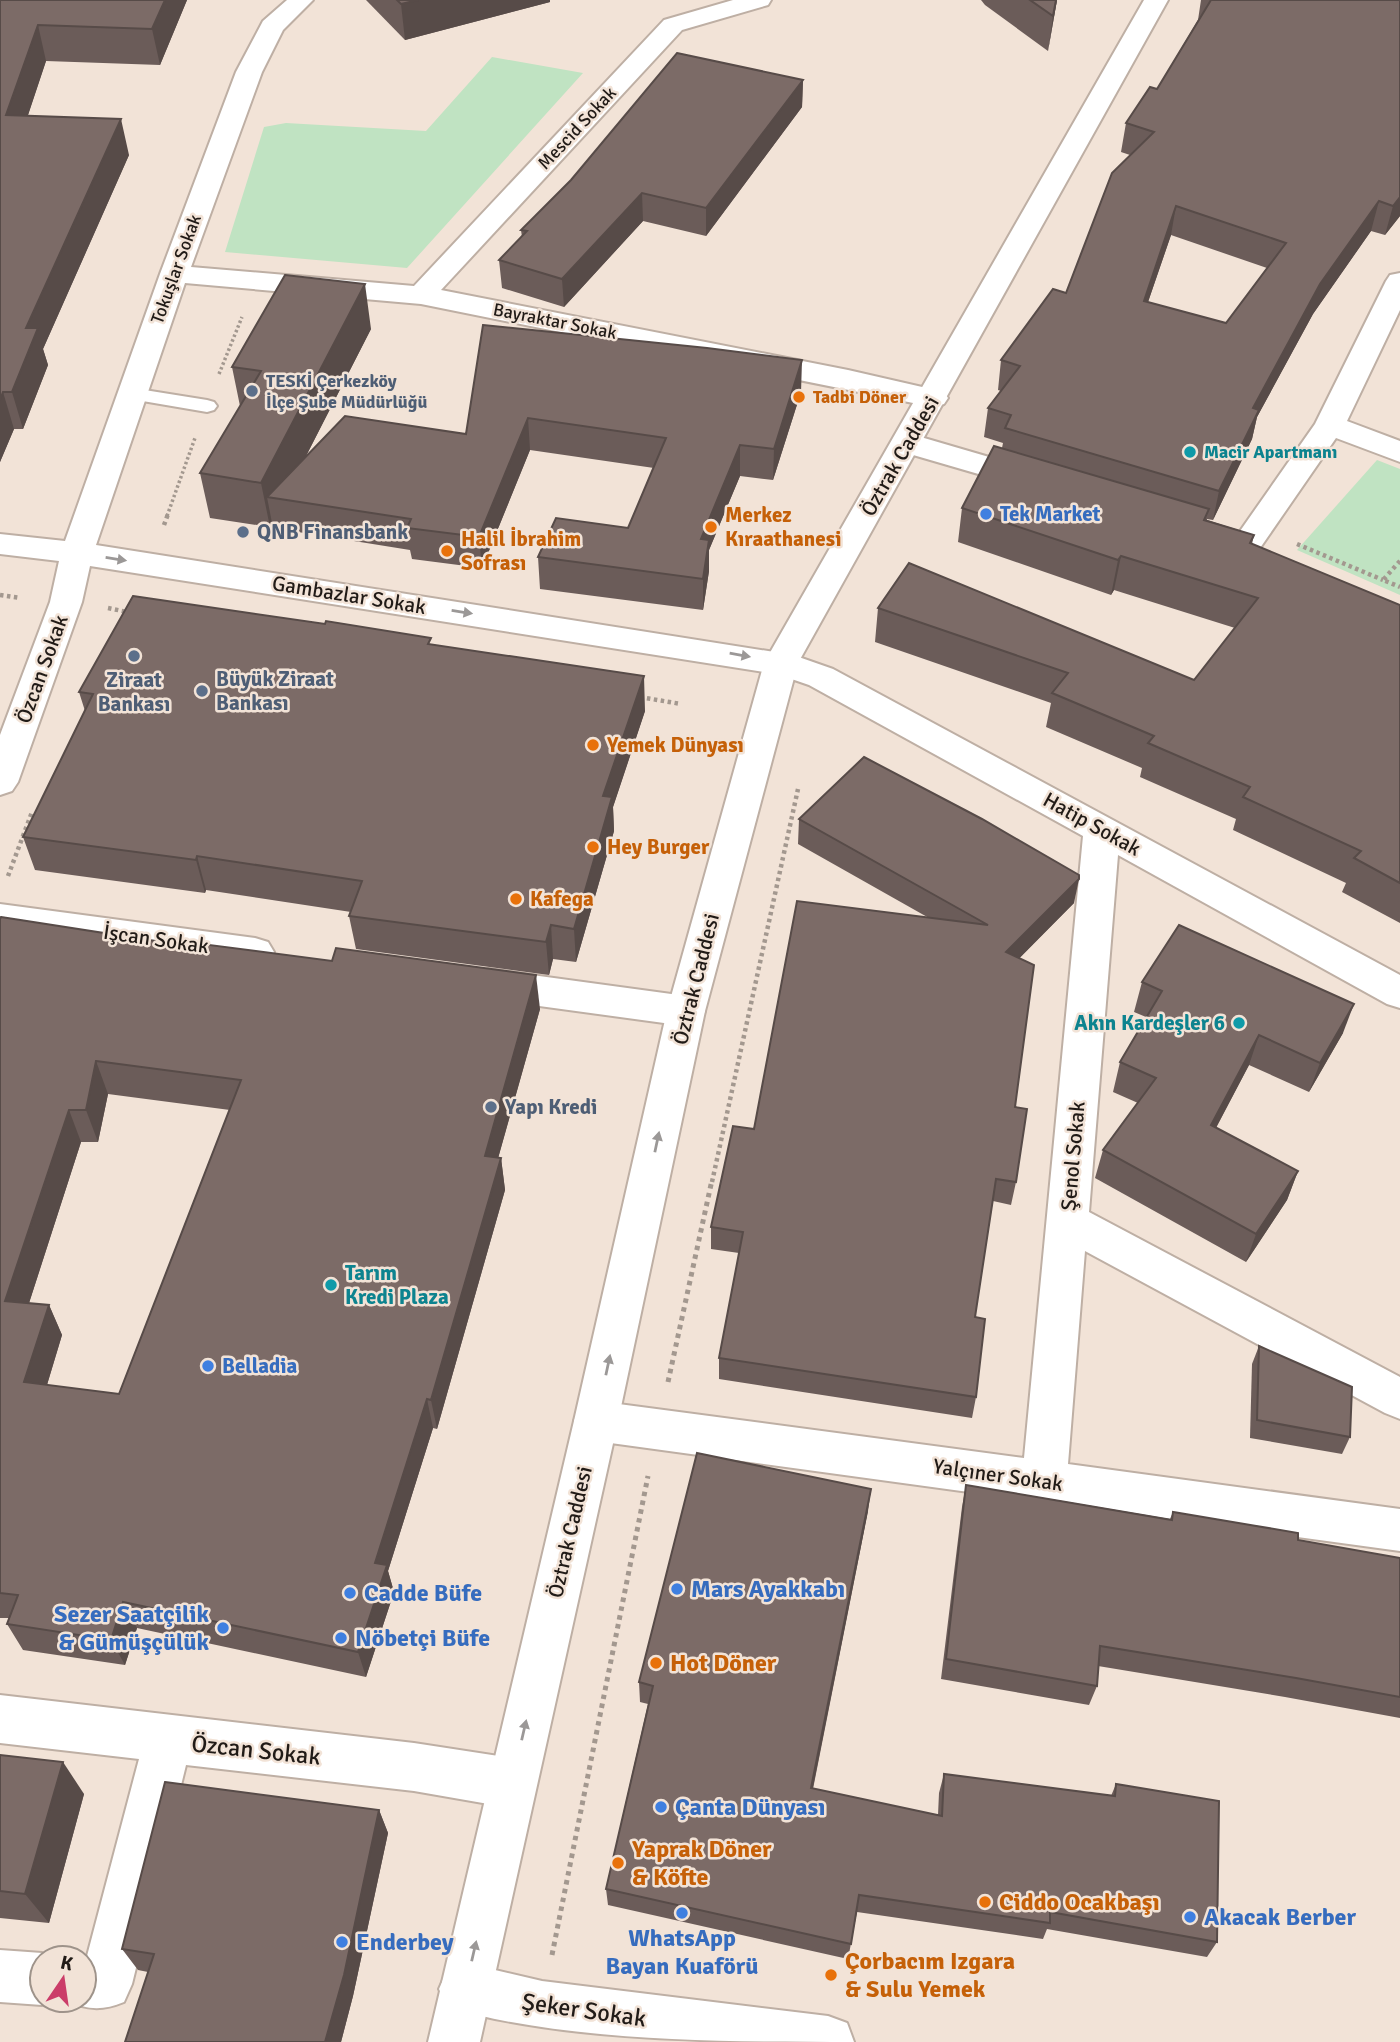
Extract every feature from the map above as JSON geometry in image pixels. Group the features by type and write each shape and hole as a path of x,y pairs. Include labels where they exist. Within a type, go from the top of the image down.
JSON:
{"street":[{"name":"Tokuşlar Sokak","path":"76,553 174,274 250,72 272,26 301,0"},
{"name":"Mescid Sokak","path":"421,295 673,26 759,0"},
{"name":"Öztrak Caddesi","path":"454,2042 596,1421 686,1011 781,663 908,443 1156,0"},
{"name":"Bayraktar Sokak","path":"174,274 421,295 933,398"},
{"path":"1249,540 1330,425 1400,281"},
{"path":"1330,425 1400,452"},
{"path":"908,443 1067,490"},
{"name":"Gambazlar Sokak","path":"0,544 76,553 781,663"},
{"name":"Özcan Sokak","path":"0,782 66,602 76,553"},
{"name":"Hatip Sokak","path":"781,663 821,677 1400,993"},
{"name":"Şenol Sokak","path":"1044,1482 1102,830"},
{"name":"İşcan Sokak","path":"0,918 289,957"},
{"path":"455,980 686,1011"},
{"path":"1067,1221 1400,1399"},
{"name":"Yalçıner Sokak","path":"596,1421 1400,1530"},
{"name":"Özcan Sokak","path":"0,1719 169,1741 414,1767 512,1783"},
{"path":"98,1983 106,1984 169,1741"},
{"path":"0,1976 28,1978"},
{"name":"Şeker Sokak","path":"465,1989 542,2007 828,2042"}],"lane":[{"path":"132,394 206,406"}],"path":[{"path":"1249,540 1400,587"},
{"path":"1383,580 1400,561"},
{"path":"0,595 137,613"},
{"path":"640,697 681,704"},
{"path":"542,2007 657,1429 800,780"}],"green space":[{"path":"492,57 583,73 407,268 225,252 264,127 286,123 426,131"},
{"path":"1377,460 1400,469 1400,595 1297,550"}],"building":[{"path":"0,0 165,0 152,29 38,25 6,115 121,119 26,328 38,328 12,392 3,392 0,400"},
{"path":"397,0 418,0 401,4"},
{"path":"1030,0 1056,0 1053,16"},
{"path":"1211,0 1400,0 1400,197 1393,206 1379,201 1320,284 1253,408 1259,410 1219,491 1005,428 1011,415 988,408 1020,366 1001,360 1053,289 1066,293 1112,173 1154,132 1126,123 1150,87 1157,89","holes":["1176,206 1286,243 1226,323 1144,301"]},
{"path":"677,53 803,80 706,208 642,193 562,279 499,260 527,231 521,230 571,180"},
{"path":"285,275 365,284 261,483 200,473 261,371 232,367"},
{"path":"483,325 802,360 774,449 740,445 701,539 709,540 703,579 538,557 556,518 628,528 666,438 528,418 479,537 407,528 411,519 267,497 345,416 466,434"},
{"path":"994,446 1209,509 1204,520 1254,535 1250,543 1400,605 1400,883 1354,858 1361,851 1243,797 1250,787 1148,743 1154,736 1052,693 1068,673 878,608 909,563 1194,680 1258,598 1121,556 1118,560 962,508"},
{"path":"133,596 325,624 326,621 431,638 428,644 644,676 603,796 612,797 574,929 551,925 546,942 349,916 362,881 197,856 196,860 23,837 93,694 79,692"},
{"path":"864,757 982,819 1079,875 1079,879 1006,952 1034,965 1015,1107 1027,1109 1016,1182 996,1179 975,1317 985,1319 976,1397 719,1358 743,1232 711,1227 733,1126 754,1129 797,901 988,925 799,819"},
{"path":"1,917 201,948 202,944 332,961 336,948 536,975 485,1156 501,1158 431,1400 427,1399 375,1563 387,1565 358,1652 123,1602 111,1640 7,1624 18,1595 0,1593","holes":["96,1061 241,1080 119,1394 24,1382 49,1305 5,1301 69,1110 86,1110"]},
{"path":"1179,925 1354,1004 1320,1063 1259,1035 1211,1125 1298,1171 1256,1234 1103,1150 1156,1078 1120,1062 1162,991 1142,982"},
{"path":"1259,1346 1352,1387 1350,1437 1257,1420"},
{"path":"697,1453 871,1489 811,1788 942,1816 944,1774 1115,1796 1116,1784 1219,1801 1217,1942 1050,1912 1050,1923 859,1895 851,1944 606,1889 653,1686 639,1682"},
{"path":"966,1485 1172,1520 1173,1512 1298,1533 1298,1540 1400,1558 1400,1697 1100,1646 1097,1686 946,1659"},
{"path":"0,1755 63,1762 25,1894 0,1891"},
{"path":"165,1782 379,1810 344,1975 325,2042 125,2042 154,1954 122,1949"}],"place":[{"name":"TESKİ Çerkezköy İlçe Şube Müdürlüğü","path":"252,391"},
{"name":"Tadbi Döner","path":"799,397"},
{"name":"Macir Apartmanı","path":"1190,452"},
{"name":"Tek Market","path":"986,514"},
{"name":"Merkez Kıraathanesi","path":"711,527"},
{"name":"QNB Finansbank","path":"243,532"},
{"name":"Halil İbrahim Sofrası","path":"447,551"},
{"name":"Ziraat Bankası","path":"134,656"},
{"name":"Büyük Ziraat Bankası","path":"202,691"},
{"name":"Yemek Dünyası","path":"593,745"},
{"name":"Hey Burger","path":"593,847"},
{"name":"Kafega","path":"516,899"},
{"name":"Akın Kardeşler 6","path":"1239,1023"},
{"name":"Yapı Kredi","path":"491,1107"},
{"name":"Tarım Kredi Plaza","path":"331,1285"},
{"name":"Belladia","path":"208,1366"},
{"name":"Mars Ayakkabı","path":"677,1589"},
{"name":"Cadde Büfe","path":"350,1593"},
{"name":"Sezer Saatçilik & Gümüşçülük","path":"223,1628"},
{"name":"Nöbetçi Büfe","path":"341,1638"},
{"name":"Hot Döner","path":"656,1663"},
{"name":"Çanta Dünyası","path":"661,1807"},
{"name":"Yaprak Döner & Köfte","path":"618,1863"},
{"name":"Ciddo Ocakbaşı","path":"985,1902"},
{"name":"WhatsApp Bayan Kuaförü","path":"682,1913"},
{"name":"Akacak Berber","path":"1190,1917"},
{"name":"Enderbey","path":"342,1942"},
{"name":"Çorbacım Izgara & Sulu Yemek","path":"831,1975"}]}
